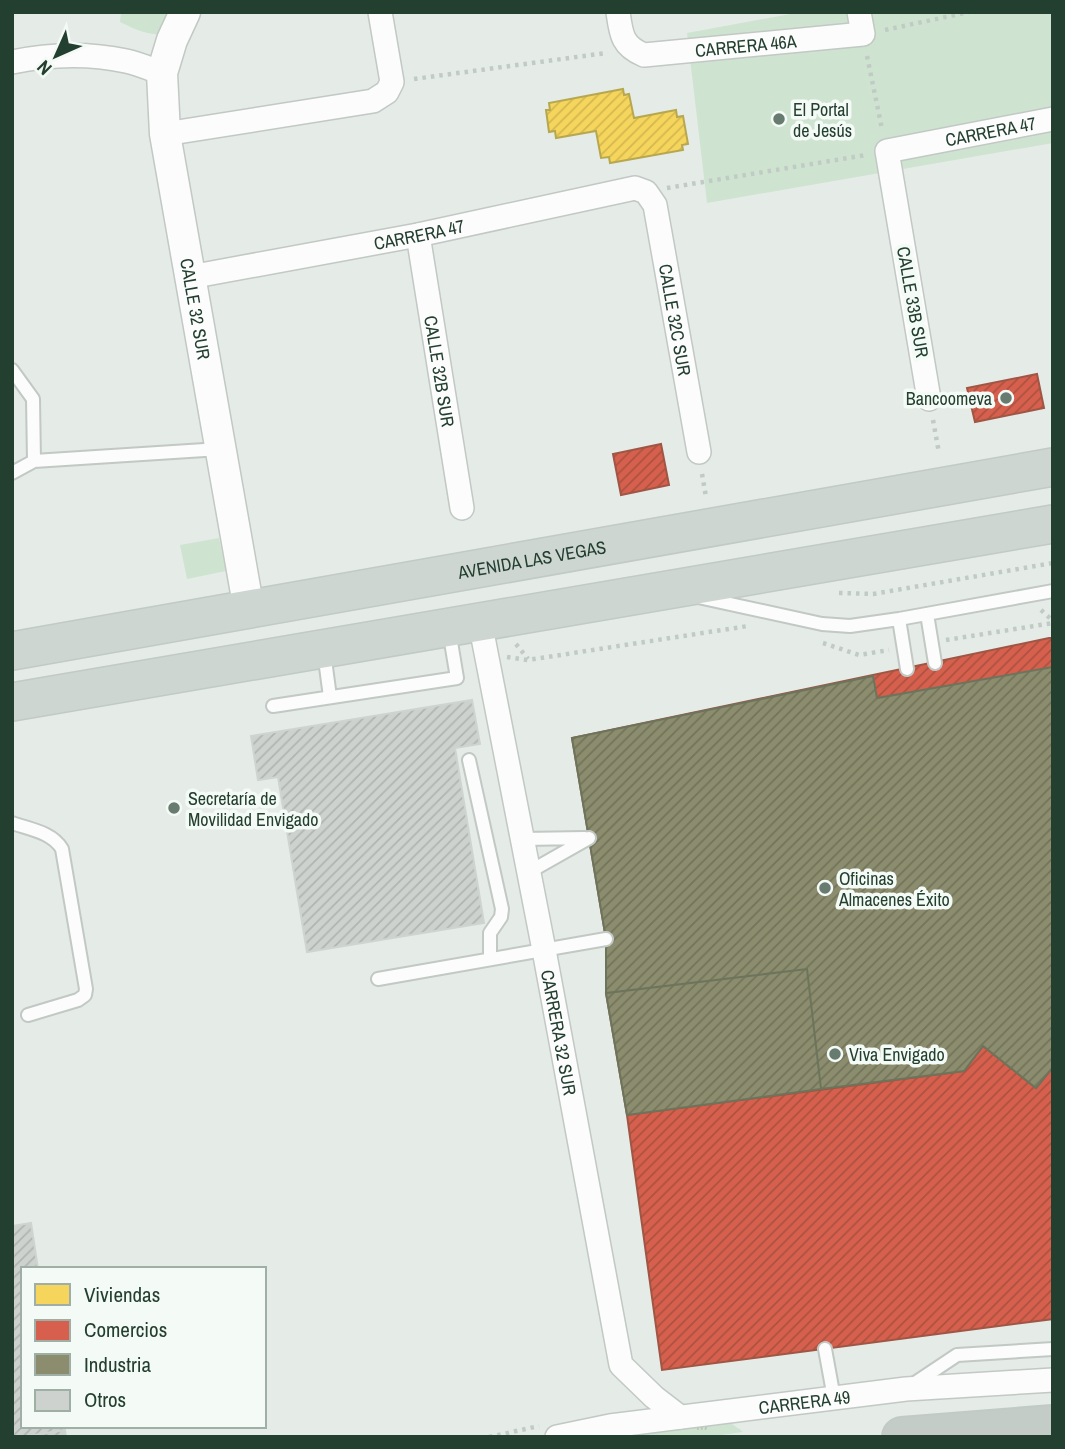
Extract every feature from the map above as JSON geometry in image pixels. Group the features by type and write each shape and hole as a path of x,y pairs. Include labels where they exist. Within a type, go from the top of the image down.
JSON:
{"highway":[{"path":"902,1437 1053,1425"}],"main road":[{"name":"AVENIDA LAS VEGAS","path":"12,651 1053,467"},
{"path":"12,702 1053,524"}],"street":[{"name":"CALLE 32 SUR","path":"185,12 172,40 162,73 165,134 248,610"},
{"path":"165,134 373,101 390,87 380,12"},
{"path":"618,12 621,32 631,50"},
{"name":"CARRERA 46A","path":"631,50 644,55 861,23"},
{"path":"12,62 33,57 88,55 128,61 162,73"},
{"name":"CARRERA 47","path":"887,152 1053,119"},
{"name":"CALLE 33B SUR","path":"887,152 929,398"},
{"name":"CARRERA 47","path":"190,277 418,235 635,188 646,192"},
{"name":"CALLE 32C SUR","path":"646,192 655,205 699,452"},
{"name":"CALLE 32B SUR","path":"418,235 462,508"},
{"name":"CARRERA 32 SUR","path":"464,624 529,872 621,1365 654,1397 680,1417"},
{"name":"CARRERA 49","path":"556,1437 610,1426 906,1389 1053,1380"}],"lane":[{"path":"12,370 33,399 34,461"},
{"path":"12,473 34,461 220,450"},
{"path":"667,590 822,624 850,626 1053,591"},
{"path":"927,614 935,663"},
{"path":"899,619 906,669"},
{"path":"274,706 457,678 464,624"},
{"path":"324,649 330,697"},
{"path":"469,760 502,909 501,917 490,933 491,959"},
{"path":"12,823 50,836 62,849 86,989 85,995 78,1000 28,1015"},
{"path":"522,839 589,838 529,872"},
{"path":"378,979 606,939"},
{"path":"825,1349 834,1398"},
{"path":"906,1389 957,1355 1053,1349"}],"path":[{"path":"646,192 887,152 861,23 969,12"},
{"path":"390,87 631,50"},
{"path":"929,398 939,453"},
{"path":"828,591 873,594 1053,563"},
{"path":"528,660 749,626"}],"green space":[{"path":"121,12 177,12 166,35 142,32 120,22"},
{"path":"801,12 1053,12 1053,143 707,203 687,33"},
{"path":"219,538 226,571 187,579 180,545"},
{"path":"724,1418 743,1432 707,1437 618,1437 640,1431"}],"building: Viviendas":[{"path":"623,89 624,95 629,94 634,118 676,110 677,117 683,116 688,144 682,145 683,150 610,163 609,157 601,158 596,131 556,138 555,131 549,132 546,110 550,110 549,103"}],"building: Comercios":[{"name":"Bancoomeva","path":"1037,374 1044,408 975,422 967,388"},
{"path":"661,444 669,485 621,495 613,454"},
{"name":"Viva Envigado","path":"1053,638 1053,1319 662,1370 627,1115 606,993 606,939 572,738"},
{"path":"983,1046 1036,1088 1053,1067 1053,1319 662,1370 627,1115 964,1071"}],"building: Industria":[{"name":"Oficinas Almacenes Éxito","path":"1053,667 1053,1067 1036,1088 983,1046 964,1071 821,1089 807,969 606,993 606,939 572,738 873,676 877,698"},
{"path":"807,969 821,1089 627,1115 606,993"}],"building: Otros":[{"path":"472,700 480,744 455,748 484,923 307,952 278,777 258,780 251,736"},
{"path":"31,1223 38,1267 21,1267 21,1428 65,1430 22,1437 12,1437 12,1226"},
{"path":"65,1430 66,1437 22,1437"}],"place":[{"name":"El Portal de Jesús","path":"779,119"},
{"name":"Bancoomeva","path":"1006,398"},
{"name":"Secretaría de Movilidad Envigado","path":"174,808"},
{"name":"Oficinas Almacenes Éxito","path":"825,888"},
{"name":"Viva Envigado","path":"835,1054"}]}
